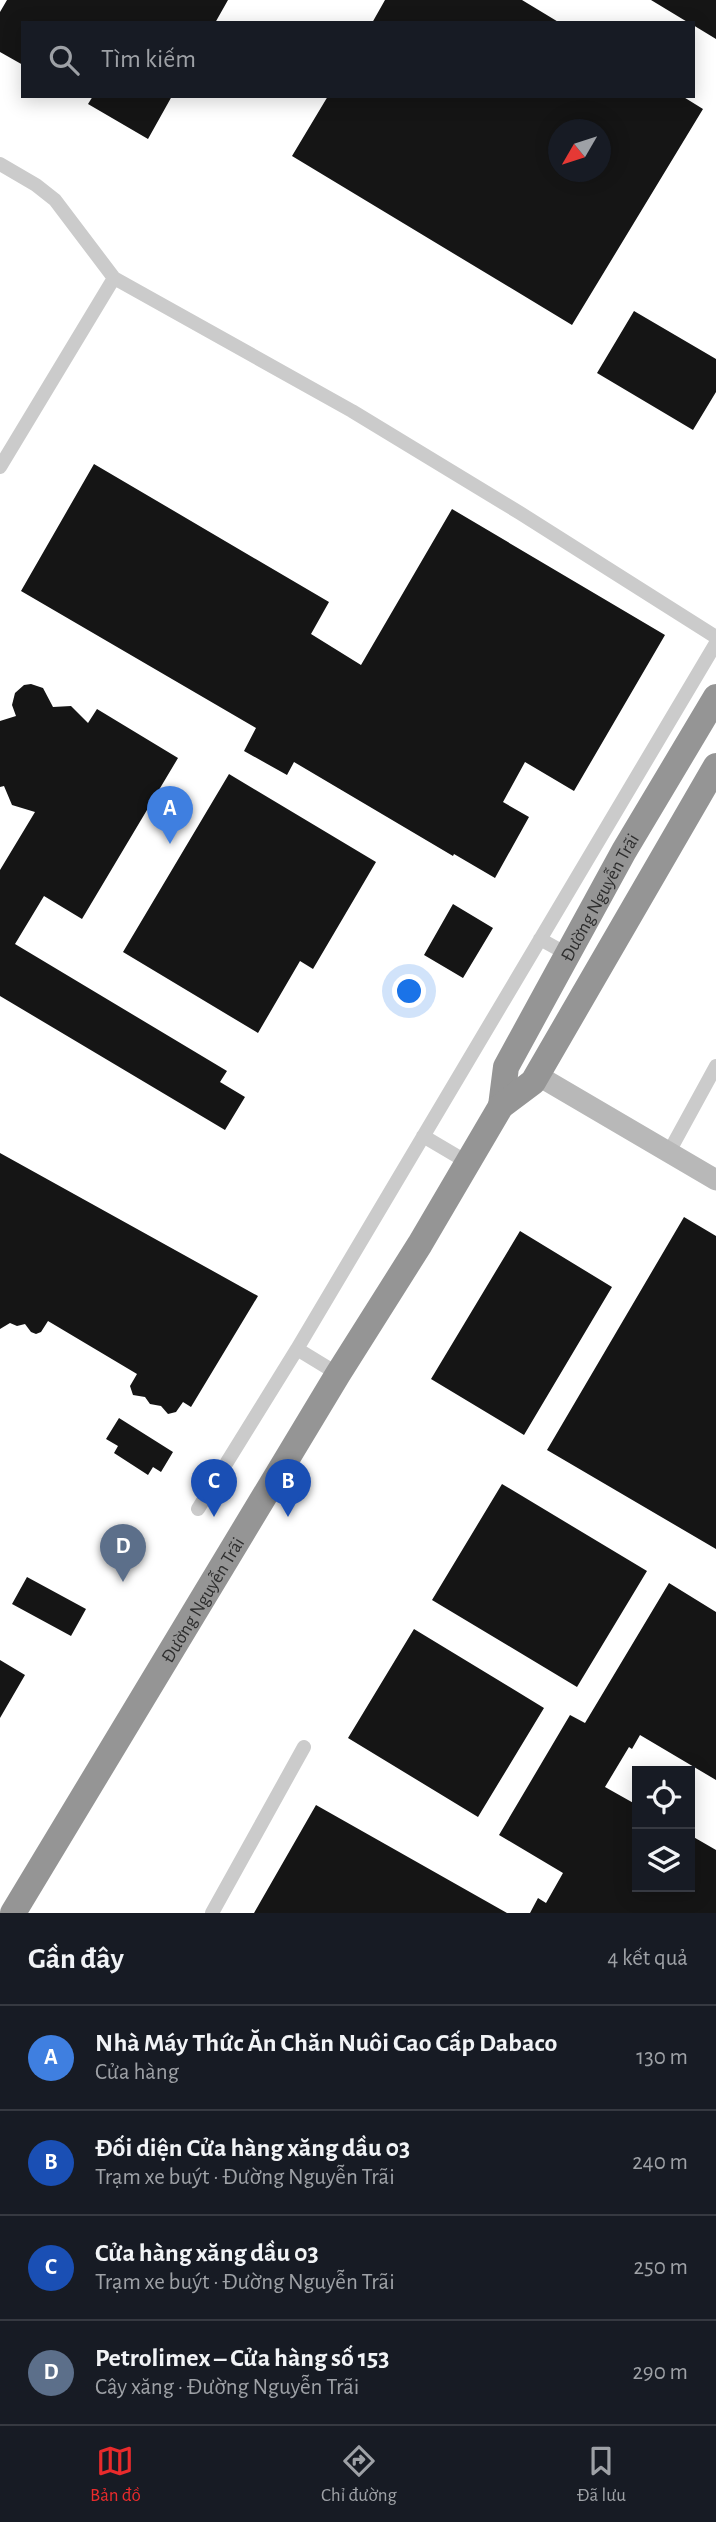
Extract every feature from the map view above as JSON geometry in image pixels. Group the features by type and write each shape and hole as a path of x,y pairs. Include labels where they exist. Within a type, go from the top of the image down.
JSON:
{"highway":[{"name":"Đường Nguyễn Trãi","path":"501,1106 506,1067 567,954 716,697"},
{"name":"Đường Nguyễn Trãi","path":"13,1913 501,1106 533,1082 716,766"}],"street":[{"path":"0,164 48,194 114,278 352,411 520,513 716,640 297,1349 198,1509"},
{"path":"0,467 114,278"},
{"path":"643,765 668,779"},
{"path":"540,939 567,954"},
{"path":"668,1152 716,1066"},
{"path":"537,1075 716,1180"},
{"path":"423,1136 467,1162"},
{"path":"297,1349 338,1374"},
{"path":"212,1913 304,1747"}],"building":[{"path":"7,0 228,0 216,21 21,21 21,64 0,52 0,12"},
{"path":"385,0 522,0 557,21 373,21"},
{"path":"651,0 716,0 716,39 695,26 695,21 686,21"},
{"path":"92,98 171,98 148,139 88,104"},
{"path":"327,98 685,98 703,109 572,325 292,156"},
{"path":"634,311 716,359 716,392 693,430 597,373"},
{"path":"94,464 329,602 311,634 361,665 452,509 665,635 574,791 525,762 503,802 529,817 495,878 294,762 287,775 244,751 256,728 21,591"},
{"path":"24,685 43,688 53,707 71,706 88,723 97,709 178,758 82,919 44,896 15,944 227,1071 220,1082 245,1097 225,1130 0,996 0,870 35,812 12,805 4,786 0,787 0,721 16,716 12,705 15,693"},
{"path":"229,774 376,862 313,969 300,961 258,1033 123,952"},
{"path":"453,904 493,928 463,978 424,955"},
{"path":"0,1153 258,1296 191,1407 183,1402 176,1412 168,1414 161,1406 150,1404 145,1397 133,1395 130,1386 137,1374 48,1321 41,1332 36,1334 25,1324 17,1326 10,1323 0,1329"},
{"path":"684,1217 716,1236 716,1549 547,1450"},
{"path":"520,1231 612,1287 524,1435 431,1379"},
{"path":"119,1418 173,1452 161,1472 153,1467 148,1475 114,1453 118,1446 106,1439"},
{"path":"502,1484 647,1571 577,1687 432,1600"},
{"path":"27,1577 86,1609 71,1636 12,1604"},
{"path":"669,1583 716,1612 716,1780 640,1735 632,1749 629,1747 605,1787 632,1802 632,1892 695,1892 695,1838 716,1850 716,1913 530,1913 538,1898 546,1903 563,1873 499,1835 570,1715 585,1723"},
{"path":"414,1629 544,1708 478,1817 348,1738"},
{"path":"0,1660 25,1675 0,1718"},
{"path":"316,1805 385,1844 507,1913 254,1913"}],"place":[{"name":"Nhà Máy Thức Ăn Chăn Nuôi Cao Cấp Dabaco","path":"170,844"},
{"name":"Cửa hàng xăng dầu 03","path":"214,1517"},
{"name":"Đối diện Cửa hàng xăng dầu 03","path":"288,1517"},
{"name":"Petrolimex – Cửa hàng số 153","path":"123,1582"}]}
